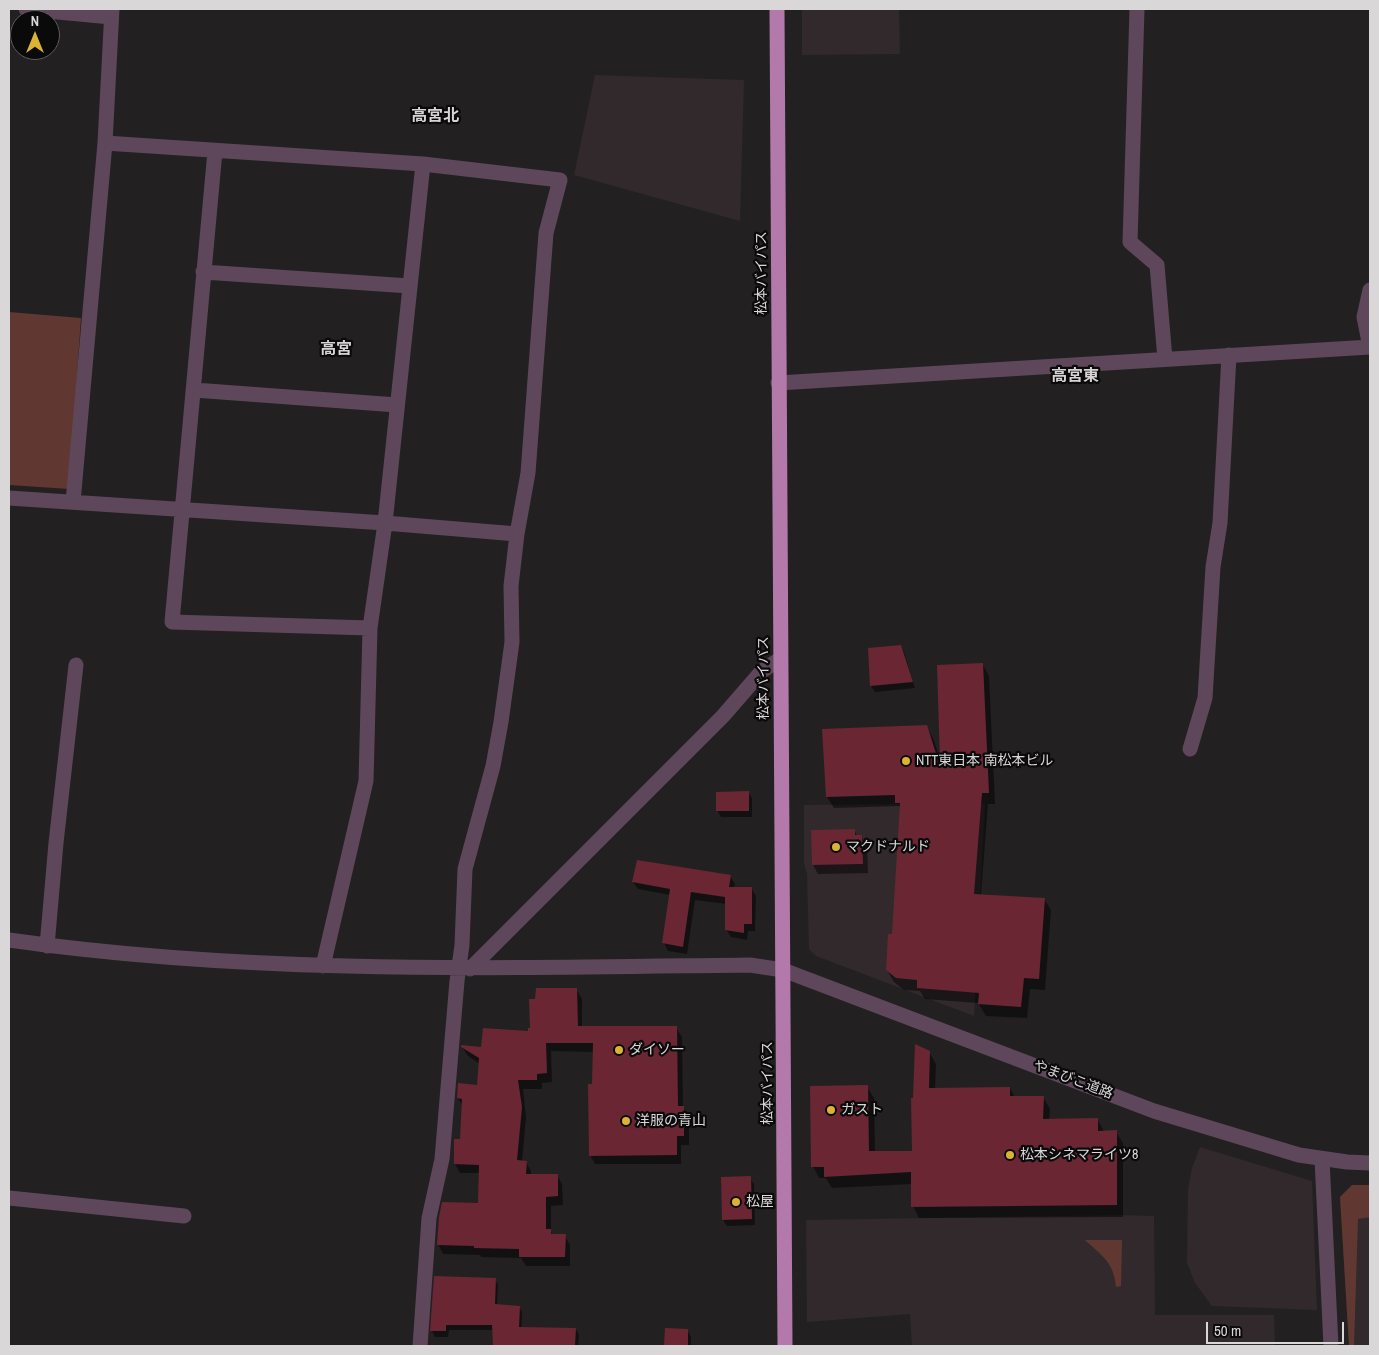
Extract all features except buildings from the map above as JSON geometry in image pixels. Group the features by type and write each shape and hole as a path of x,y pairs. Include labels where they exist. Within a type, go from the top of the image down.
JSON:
{"highway":[{"name":"松本バイパス","path":"777,9 785,1346"}],"street":[{"path":"26,9 111,13 105,143 73,502"},
{"path":"1138,9 1130,242 1157,265 1165,359"},
{"path":"105,143 423,164 560,180 546,233 528,473 517,534 511,586 512,642 493,766 465,869 462,945 464,969 442,1159 429,1218 420,1346"},
{"path":"215,151 172,622 370,628"},
{"path":"323,966 366,782 370,628 385,523 423,164"},
{"path":"203,272 410,286"},
{"path":"778,383 1370,347 1364,317 1370,290"},
{"path":"1190,749 1205,698 1213,567 1220,523 1229,355"},
{"path":"194,390 398,405"},
{"path":"9,498 385,523 517,534"},
{"path":"464,969 723,716 762,671 780,658"},
{"path":"47,946 56,843 76,665"},
{"name":"やまびこ道路","path":"9,940 144,956 323,966 464,969 750,965 784,970 1154,1111 1299,1155 1370,1163"},
{"path":"1322,1159 1331,1346"},
{"path":"9,1198 184,1216"}],"shaded area":[{"path":"802,9 899,9 900,54 802,55"},
{"path":"595,75 744,80 740,221 574,175"},
{"path":"9,312 81,318 69,489 9,485"},
{"path":"985,803 974,1016 816,956 809,949 807,874 804,863 804,805"},
{"path":"1200,1147 1312,1181 1317,1310 1212,1306 1195,1283 1187,1263 1188,1189 1192,1168"},
{"path":"1352,1185 1370,1185 1370,1346 1349,1346 1340,1197"},
{"path":"1352,1185 1370,1185 1370,1217 1358,1219 1354,1346 1349,1346 1340,1197"},
{"path":"1154,1216 1155,1315 1274,1315 1275,1346 912,1346 910,1314 807,1322 806,1220"},
{"path":"1085,1240 1122,1240 1121,1286 1116,1287 1110,1265"}],"place":[{"name":"NTT東日本 南松本ビル","path":"906,761"},
{"name":"マクドナルド","path":"836,847"},
{"name":"ダイソー","path":"619,1050"},
{"name":"ガスト","path":"831,1110"},
{"name":"洋服の青山","path":"626,1121"},
{"name":"松本シネマライツ8","path":"1010,1155"},
{"name":"松屋","path":"736,1202"}],"district":[{"name":"高宮北","path":"435,117"},
{"name":"高宮","path":"336,350"},
{"name":"高宮東","path":"1075,377"}]}
